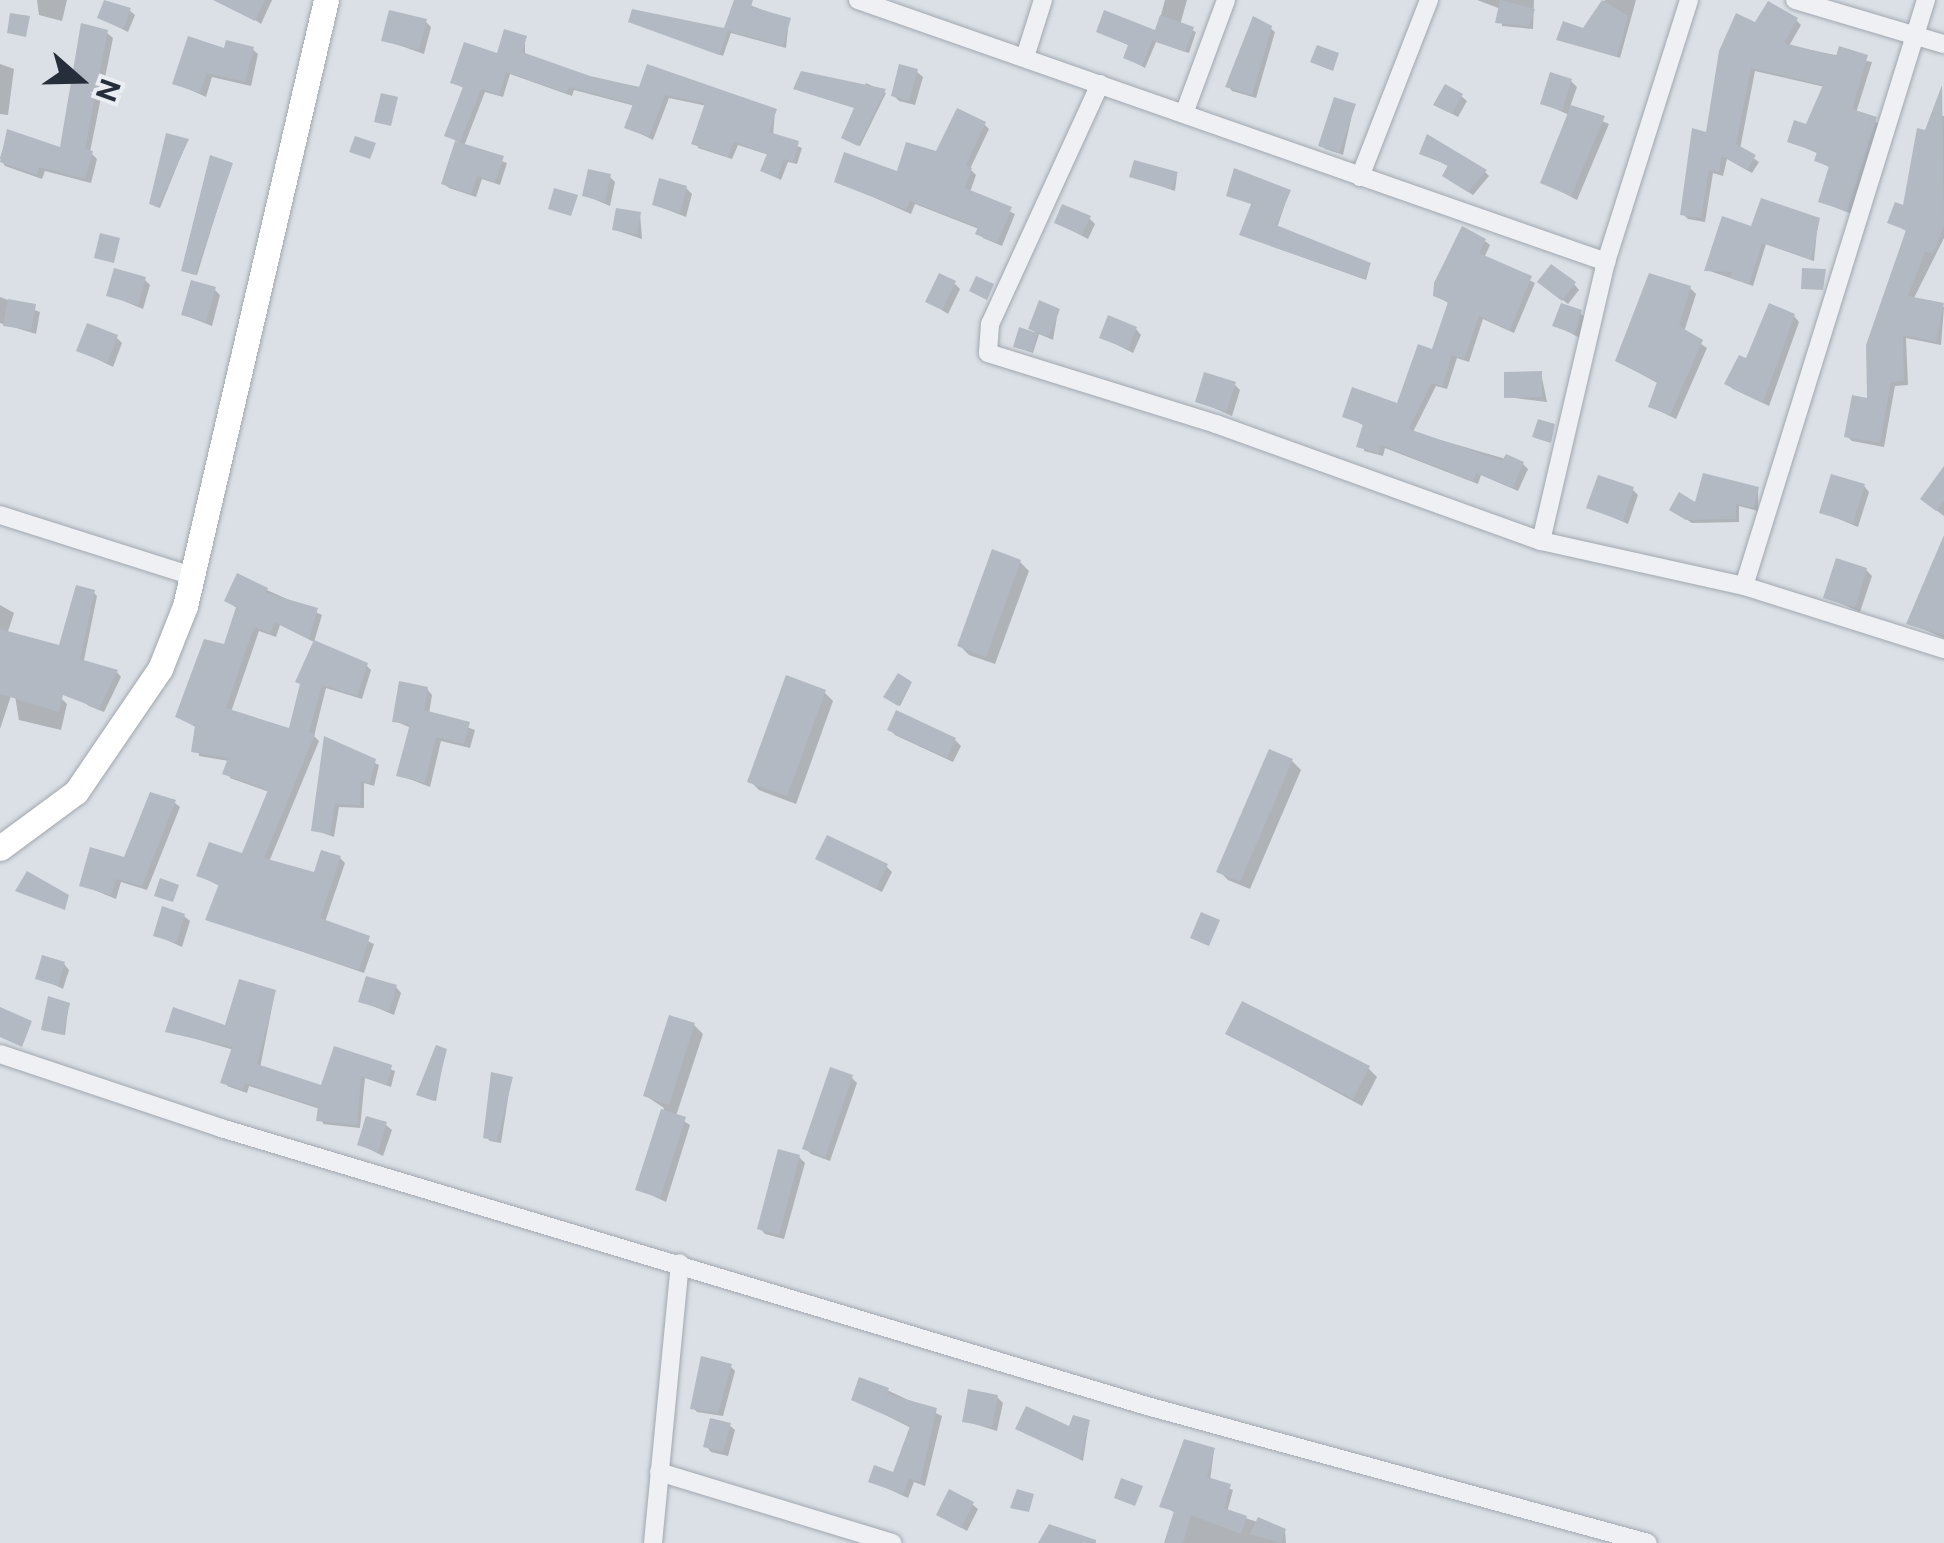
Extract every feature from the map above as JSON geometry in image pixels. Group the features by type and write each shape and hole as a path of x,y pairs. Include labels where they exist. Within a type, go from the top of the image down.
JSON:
{"street":[{"path":"0,848 76,792 120,734 160,669 195,577 326,0"},
{"path":"860,0 1186,111 1606,262"},
{"path":"1025,56 1043,0"},
{"path":"1186,111 1226,0"},
{"path":"1360,176 1429,0"},
{"path":"1541,541 1606,262 1690,0"},
{"path":"1795,0 1944,44"},
{"path":"1744,586 1926,0"},
{"path":"1100,84 990,324 988,353 1216,424 1541,541 1744,586 1944,648"},
{"path":"0,515 195,577"},
{"path":"0,1054 221,1128 1147,1406 1648,1543"},
{"path":"653,1543 680,1263"},
{"path":"659,1472 892,1543"}],"building":[{"path":"104,0 131,8 123,29 97,18"},
{"path":"213,0 265,0 255,21"},
{"path":"734,0 753,0 751,7 791,18 783,46 728,31 719,55 628,22 632,9 724,28"},
{"path":"1500,0 1535,9 1529,26 1495,23"},
{"path":"1602,0 1628,16 1617,57 1556,40 1563,21 1583,28"},
{"path":"1768,1 1798,18 1784,43 1836,56 1839,46 1868,55 1852,109 1877,117 1847,211 1818,202 1829,166 1814,161 1817,152 1787,142 1794,120 1806,124 1823,85 1751,68 1736,144 1756,155 1747,170 1722,156 1719,172 1709,170 1701,218 1680,215 1692,128 1706,132 1719,51 1736,13 1755,22"},
{"path":"389,10 427,19 419,50 381,41"},
{"path":"1104,10 1155,30 1160,15 1194,27 1185,52 1152,40 1142,66 1123,58 1128,45 1096,32"},
{"path":"10,13 30,16 26,37 7,33"},
{"path":"1253,16 1272,26 1252,95 1225,87"},
{"path":"81,23 108,30 85,149 93,151 85,179 39,167 37,175 0,162 7,129 60,147"},
{"path":"504,29 527,36 522,52 590,76 639,87 647,64 777,109 769,132 799,141 793,162 784,159 777,178 760,171 767,154 734,142 728,157 691,144 705,103 665,95 649,137 624,128 633,104 569,87 567,93 506,72 499,95 481,89 460,142 444,136 463,87 450,83 464,42 497,53"},
{"path":"188,36 224,48 226,40 254,47 245,82 207,73 200,93 172,84"},
{"path":"1317,45 1339,53 1333,71 1310,62"},
{"path":"899,64 918,69 909,101 891,96"},
{"path":"801,71 886,89 858,146 841,138 854,108 793,89"},
{"path":"1550,72 1572,79 1562,111 1540,104"},
{"path":"1445,84 1463,94 1452,114 1433,105"},
{"path":"1942,85 1944,225 1933,254 1925,251 1908,296 1944,303 1936,342 1903,335 1904,381 1891,382 1880,443 1844,437 1852,395 1867,398 1866,345 1906,230 1887,223 1895,202 1903,205 1917,128 1925,130"},
{"path":"381,93 398,97 391,126 374,122"},
{"path":"1334,97 1356,104 1339,153 1318,146"},
{"path":"1571,105 1605,116 1571,196 1540,183"},
{"path":"957,108 986,122 966,165 972,168 965,188 1012,207 997,243 975,234 978,227 910,201 906,210 834,182 844,152 897,171 906,142 936,151"},
{"path":"166,133 189,139 158,207 149,204"},
{"path":"1427,134 1487,170 1468,192 1442,176 1448,165 1419,154"},
{"path":"355,136 376,143 370,159 349,152"},
{"path":"455,141 504,156 495,182 477,176 471,194 441,184"},
{"path":"210,155 233,163 195,275 181,271"},
{"path":"1134,160 1178,172 1171,189 1129,177"},
{"path":"1234,168 1291,190 1276,225 1371,263 1364,279 1239,235 1251,204 1226,196"},
{"path":"588,169 611,174 605,202 582,196"},
{"path":"659,178 687,186 680,213 652,205"},
{"path":"554,188 578,195 571,216 548,209"},
{"path":"1761,198 1820,218 1811,260 1762,243 1749,284 1730,278 1732,272 1704,271 1722,216 1751,226"},
{"path":"1062,204 1091,216 1082,235 1054,223"},
{"path":"616,208 641,212 637,234 612,230"},
{"path":"1462,226 1486,239 1479,253 1532,276 1510,330 1479,316 1464,359 1452,355 1442,386 1431,383 1409,429 1502,461 1506,454 1524,462 1513,488 1476,473 1473,481 1381,445 1379,453 1356,447 1363,424 1342,417 1352,387 1397,403 1418,344 1432,349 1448,302 1433,296 1434,283"},
{"path":"100,233 120,238 114,263 94,258"},
{"path":"1551,264 1576,282 1562,301 1537,282"},
{"path":"114,268 146,277 138,305 106,296"},
{"path":"1802,268 1826,269 1823,290 1801,289"},
{"path":"939,273 956,281 942,310 925,302"},
{"path":"1649,273 1691,286 1679,326 1703,340 1670,415 1648,407 1657,382 1615,361"},
{"path":"976,276 994,284 987,300 969,291"},
{"path":"191,280 216,287 206,322 181,315"},
{"path":"8,299 36,304 31,330 3,326"},
{"path":"1039,300 1060,309 1049,337 1028,329"},
{"path":"1561,303 1582,310 1575,334 1552,326"},
{"path":"1769,303 1795,314 1763,403 1724,384 1739,355 1746,358"},
{"path":"1108,315 1137,327 1128,349 1099,338"},
{"path":"87,323 118,335 107,363 76,351"},
{"path":"1019,327 1037,333 1032,352 1013,347"},
{"path":"1542,371 1542,397 1504,398 1504,372"},
{"path":"1204,372 1236,382 1226,412 1195,402"},
{"path":"1538,419 1555,424 1551,443 1532,437"},
{"path":"1944,466 1944,500 1936,511 1920,499"},
{"path":"1703,473 1759,487 1754,508 1736,504 1736,519 1686,520 1669,510 1679,492 1695,502"},
{"path":"1831,474 1865,484 1853,523 1819,513"},
{"path":"1598,475 1634,487 1623,521 1586,508"},
{"path":"1944,535 1944,636 1906,624"},
{"path":"992,549 1021,560 986,657 957,646"},
{"path":"1836,558 1867,568 1855,608 1823,598"},
{"path":"237,573 268,588 266,593 318,608 309,639 275,622 270,633 254,627 226,708 289,728 300,684 295,682 314,640 368,663 357,696 322,685 309,732 315,734 264,858 314,872 321,850 341,856 320,918 370,936 359,970 205,920 219,884 196,876 209,842 242,853 268,790 222,774 228,758 191,752 195,726 175,717 204,639 224,644 236,607 224,601"},
{"path":"76,585 95,590 80,659 118,670 99,709 63,695 59,712 0,694 0,629 59,645"},
{"path":"898,673 912,682 898,706 883,697"},
{"path":"786,675 826,690 787,796 747,782"},
{"path":"399,681 428,687 424,710 470,722 464,744 436,737 425,783 396,776 410,724 392,722"},
{"path":"896,710 956,738 947,758 887,730"},
{"path":"324,736 376,759 370,783 361,781 360,805 335,804 330,834 311,831"},
{"path":"1269,749 1293,759 1240,882 1216,872"},
{"path":"150,792 176,800 142,886 116,879 111,895 79,886 90,847 124,857"},
{"path":"827,835 888,864 876,889 815,859"},
{"path":"27,871 69,895 65,910 15,891"},
{"path":"160,878 179,885 173,902 154,896"},
{"path":"162,906 185,914 176,943 153,936"},
{"path":"1201,912 1220,920 1209,946 1190,938"},
{"path":"42,955 65,962 58,986 35,979"},
{"path":"366,976 397,985 389,1011 358,1002"},
{"path":"239,979 276,990 257,1064 321,1085 334,1046 392,1065 387,1085 361,1076 357,1125 316,1121 318,1107 245,1083 243,1090 220,1083 232,1047 165,1032 173,1007 225,1025"},
{"path":"48,996 70,1003 63,1035 41,1030"},
{"path":"1242,1001 1370,1066 1353,1099 1225,1034"},
{"path":"0,1007 32,1021 22,1047 0,1037"},
{"path":"669,1015 695,1023 669,1105 643,1096"},
{"path":"436,1045 447,1049 434,1101 416,1095"},
{"path":"830,1067 853,1075 825,1157 802,1149"},
{"path":"491,1072 513,1077 497,1141 483,1138"},
{"path":"661,1109 686,1117 660,1198 635,1190"},
{"path":"366,1116 387,1122 378,1152 357,1145"},
{"path":"778,1149 800,1155 779,1235 757,1229"},
{"path":"701,1356 732,1364 718,1413 690,1409"},
{"path":"859,1377 889,1388 887,1394 937,1408 920,1482 909,1478 903,1494 868,1482 874,1465 893,1472 910,1426 851,1400"},
{"path":"968,1389 998,1395 992,1427 962,1422"},
{"path":"1026,1406 1069,1426 1073,1415 1090,1420 1080,1459 1015,1429"},
{"path":"710,1418 731,1423 723,1452 703,1447"},
{"path":"1184,1439 1215,1448 1207,1477 1231,1484 1224,1508 1247,1516 1241,1534 1191,1515 1183,1543 1164,1543 1174,1511 1159,1507"},
{"path":"1121,1478 1143,1486 1135,1506 1114,1498"},
{"path":"949,1489 974,1502 961,1528 936,1515"},
{"path":"1017,1489 1034,1494 1029,1512 1010,1508"},
{"path":"1258,1517 1286,1529 1281,1543 1250,1534"},
{"path":"1049,1524 1096,1540 1096,1543 1038,1543"}]}
